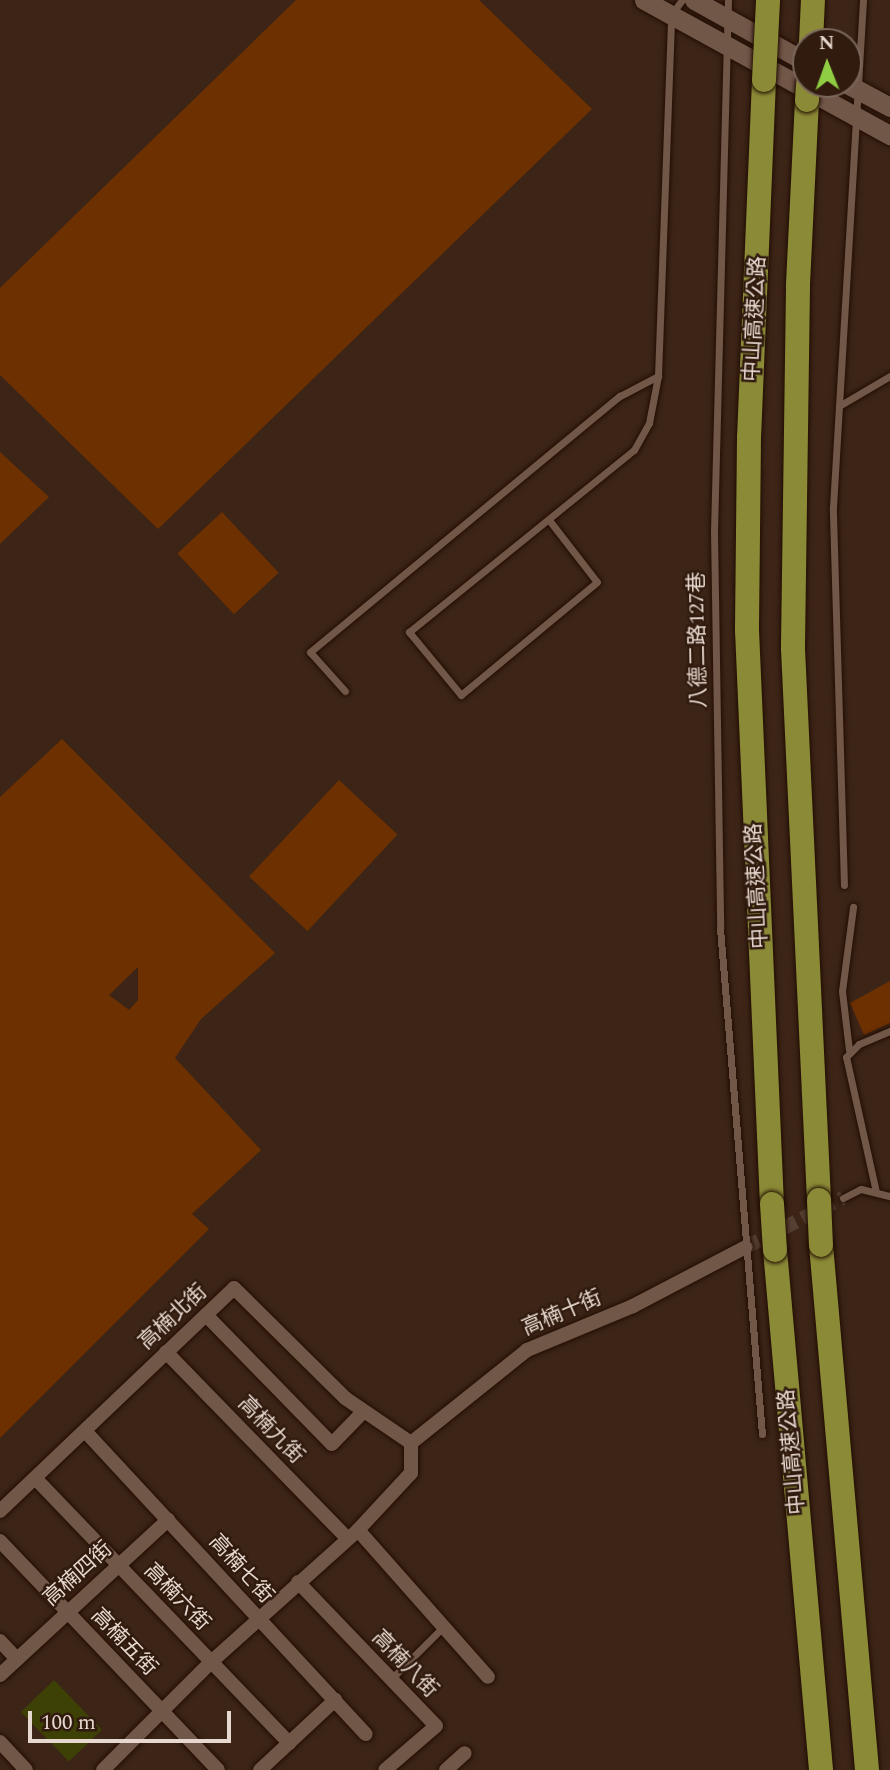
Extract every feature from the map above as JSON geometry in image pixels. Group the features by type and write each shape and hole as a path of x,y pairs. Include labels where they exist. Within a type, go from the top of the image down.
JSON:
{"highway":[{"name":"中山高速公路","path":"768,0 749,437 747,630 772,1204 821,1770"},
{"path":"812,28 813,3"},
{"name":"中山高速公路","path":"808,98 798,300 793,649 831,1199 821,1245 867,1770"}],"street":[{"path":"644,0 676,7 727,24 792,55"},
{"path":"694,0 727,24 792,62"},
{"path":"854,98 890,135"},
{"path":"857,98 890,107"},
{"name":"高楠十街","path":"411,1443 478,1385 527,1350 633,1306 746,1247"},
{"name":"高楠北街","path":"0,1511 234,1288 363,1412 411,1443"},
{"path":"206,1315 332,1444 363,1412"},
{"name":"高楠九街","path":"166,1352 352,1534 444,1627 488,1677"},
{"name":"高楠七街","path":"85,1431 366,1734"},
{"path":"108,1768 210,1663 352,1534 411,1473 411,1443"},
{"name":"高楠六街","path":"36,1479 289,1743"},
{"name":"高楠四街","path":"0,1675 168,1520"},
{"name":"高楠五街","path":"0,1541 218,1770"},
{"name":"高楠八街","path":"298,1582 436,1726 385,1770"},
{"path":"0,1641 17,1659"},
{"path":"260,1770 335,1700"},
{"path":"0,1742 26,1770"},
{"path":"446,1770 465,1753"}],"lane":[{"path":"860,28 863,0"},
{"path":"549,520 597,582 461,695 409,632 634,450 649,423 658,376 676,7"},
{"name":"八德二路127巷","path":"727,24 714,531 719,928 762,1434"},
{"path":"844,885 834,507 853,98"},
{"path":"345,691 310,652 620,396 658,376"},
{"path":"839,406 890,376"},
{"path":"853,907 842,991 849,1050 848,1070 876,1192"},
{"path":"849,1050 890,1031"},
{"path":"831,1199 861,1189 890,1196"},
{"path":"391,1679 444,1627"}],"shaded area":[{"path":"54,1680 102,1730 69,1762 21,1712"}],"building":[{"path":"296,0 479,0 592,109 158,529 0,375 0,288"},
{"path":"0,452 49,497 0,544"},
{"path":"222,512 279,573 234,614 177,554"},
{"path":"62,739 275,953 201,1019 175,1058 261,1150 192,1214 209,1229 0,1438 0,797","holes":["138,967 138,1000 129,1010 109,995"]},
{"path":"339,780 398,835 307,931 249,877"},
{"path":"890,981 890,1023 864,1035 850,1003"}],"tunnel":[{"path":"746,1247 843,1198"}]}
